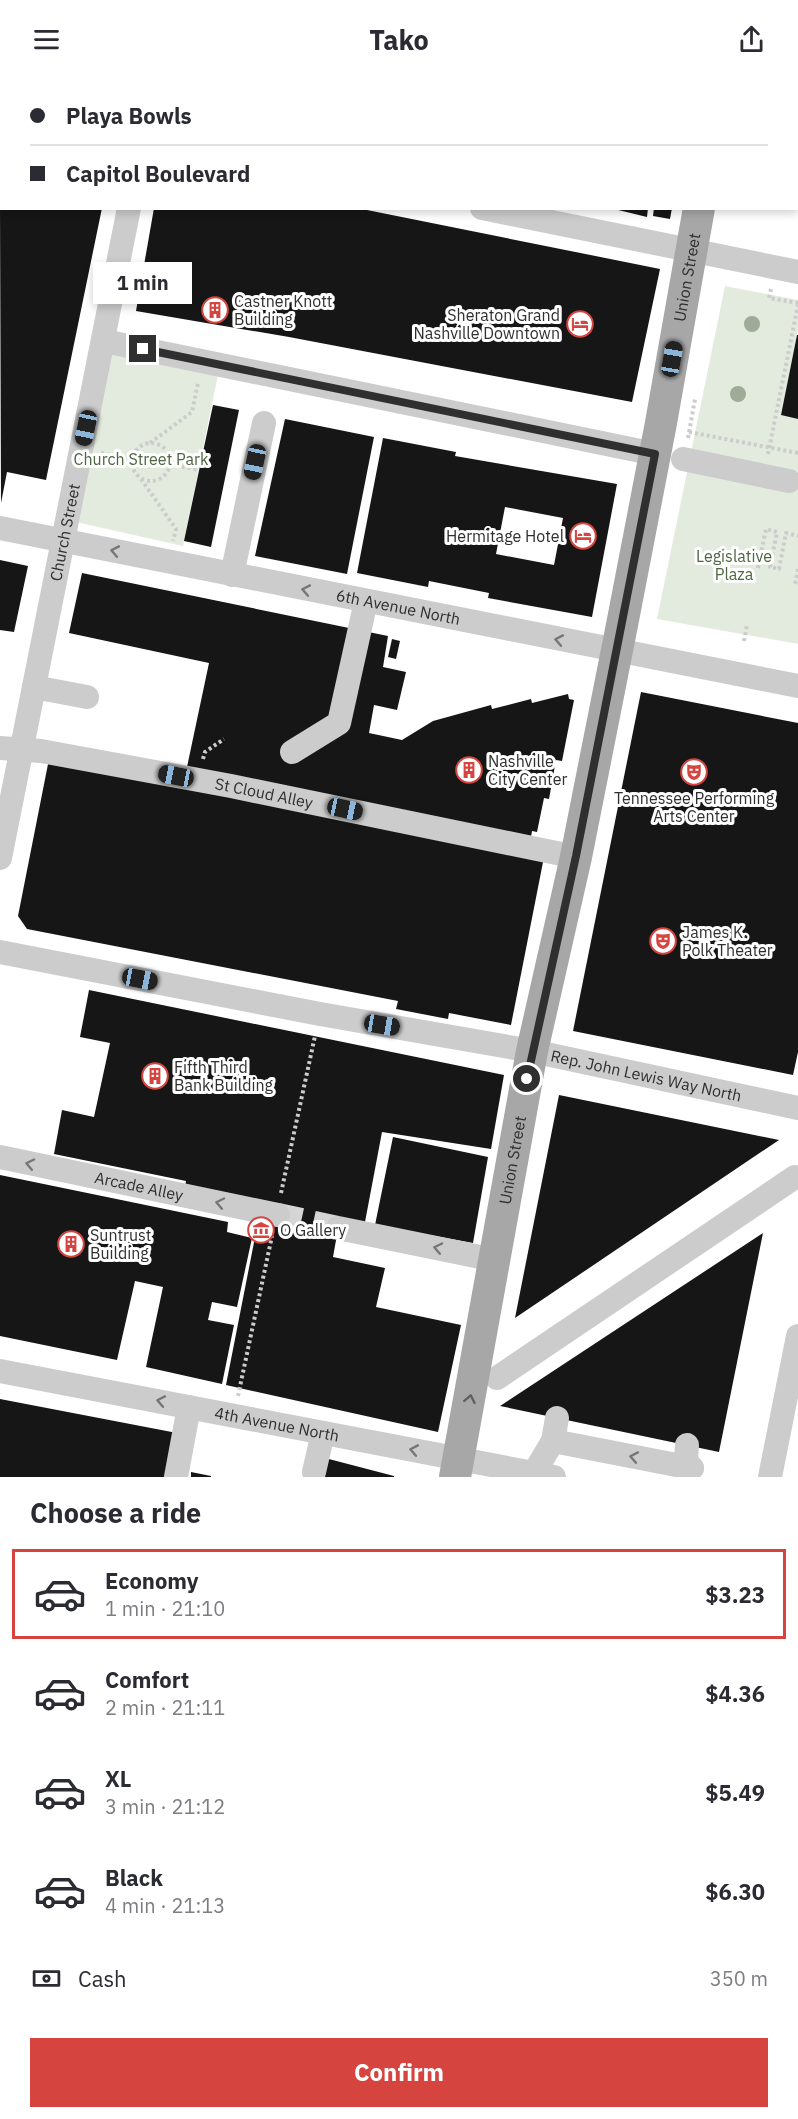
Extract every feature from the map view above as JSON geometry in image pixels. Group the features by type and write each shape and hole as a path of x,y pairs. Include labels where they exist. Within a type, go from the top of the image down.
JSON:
{"main road":[{"name":"Union Street","path":"457,1468 532,1051 576,856 617,652 681,459 691,251 699,210"}],"street":[{"name":"Church Street","path":"0,858 11,748 34,687 129,210"},
{"path":"492,210 798,272"},
{"path":"104,341 789,481"},
{"path":"232,575 264,423"},
{"name":"6th Avenue North","path":"0,528 617,652 798,686"},
{"path":"292,752 339,723 366,601"},
{"path":"34,687 87,698"},
{"name":"St Cloud Alley","path":"11,748 231,786 576,856"},
{"name":"Rep. John Lewis Way North","path":"0,952 320,1014 532,1051 798,1108"},
{"name":"Arcade Alley","path":"0,1157 278,1215"},
{"path":"497,1378 795,1177"},
{"path":"338,1228 495,1260"},
{"path":"770,1477 798,1336"},
{"name":"4th Avenue North","path":"0,1371 323,1433 457,1468 544,1475"},
{"path":"176,1477 189,1407"},
{"path":"544,1475 555,1430 693,1460"},
{"path":"314,1472 323,1433"}],"path":[{"path":"764,476 798,304 769,297 771,288"},
{"path":"167,562 176,529 134,470 133,459 138,448 149,443 192,412 202,361"},
{"path":"689,432 798,453"},
{"path":"141,478 153,481 159,479 168,470 170,464 165,449 149,443"},
{"path":"81,450 133,459"},
{"path":"170,464 199,470"},
{"path":"758,568 766,529 777,532 770,567 779,569 786,533 798,536"},
{"path":"798,569 795,584 798,584"},
{"path":"744,641 747,625"},
{"path":"205,752 224,739"}],"green space":[{"name":"Legislative Plaza","path":"725,286 798,300 798,330 781,415 798,419 798,644 657,619"},
{"name":"Church Street Park","path":"104,341 220,365 183,546 67,520"}],"building":[{"path":"0,210 102,210 46,480 7,472 1,503"},
{"path":"154,210 367,210 660,269 632,402 289,337 136,311"},
{"path":"618,210 648,210 647,217"},
{"path":"654,210 672,210 670,219 653,216"},
{"path":"798,335 798,419 781,415"},
{"path":"213,405 239,410 211,547 184,541"},
{"path":"285,419 374,437 347,574 255,556"},
{"path":"383,438 456,452 455,456 617,484 592,617 488,598 489,593 429,581 428,587 357,573","holes":["505,507 563,518 554,565 496,554"]},
{"path":"0,560 28,566 14,632 0,630"},
{"path":"82,573 388,636 383,667 406,672 397,710 374,705 369,733 402,740 433,721 491,705 492,709 531,699 532,703 568,694 569,699 574,700 562,761 556,760 549,799 544,798 537,832 532,831 531,837 187,767 209,663 69,633"},
{"path":"392,639 400,641 396,659 388,657"},
{"path":"641,692 798,723 798,1052 793,1075 573,1031"},
{"path":"49,759 544,857 511,1025 449,1013 448,1019 396,1009 398,1001 27,929 18,916"},
{"path":"89,990 504,1075 491,1149 382,1132 365,1222 340,1218 333,1257 385,1268 376,1307 461,1325 438,1432 226,1385 258,1222 185,1187 186,1181 54,1154 62,1110 94,1117 110,1043 80,1037"},
{"path":"559,1095 779,1140 515,1318"},
{"path":"393,1137 488,1157 473,1243 375,1225"},
{"name":"Suntrust Building","path":"0,1175 228,1222 227,1232 252,1238 237,1307 212,1302 208,1320 234,1325 222,1384 146,1367 163,1287 135,1281 117,1360 0,1336"},
{"path":"763,1233 719,1452 500,1406 690,1281"},
{"path":"0,1399 177,1433 167,1477 0,1477"},
{"path":"325,1458 394,1476 394,1477 321,1477"},
{"path":"191,1472 211,1476 211,1477 191,1477"}],"tunnel":[{"path":"278,1215 338,1228"}],"place":[{"name":"Castner Knott Building","path":"215,310"},
{"name":"Sheraton Grand Nashville Downtown","path":"580,324"},
{"name":"Hermitage Hotel","path":"583,536"},
{"name":"Nashville City Center","path":"469,770"},
{"name":"Tennessee Performing Arts Center","path":"694,772"},
{"name":"James K. Polk Theater","path":"663,941"},
{"name":"Fifth Third Bank Building","path":"155,1076"},
{"name":"O Gallery","path":"261,1230"},
{"name":"Suntrust Building","path":"71,1244"}],"route":[{"path":"143,349 655,454 576,856 527,1079"}]}
